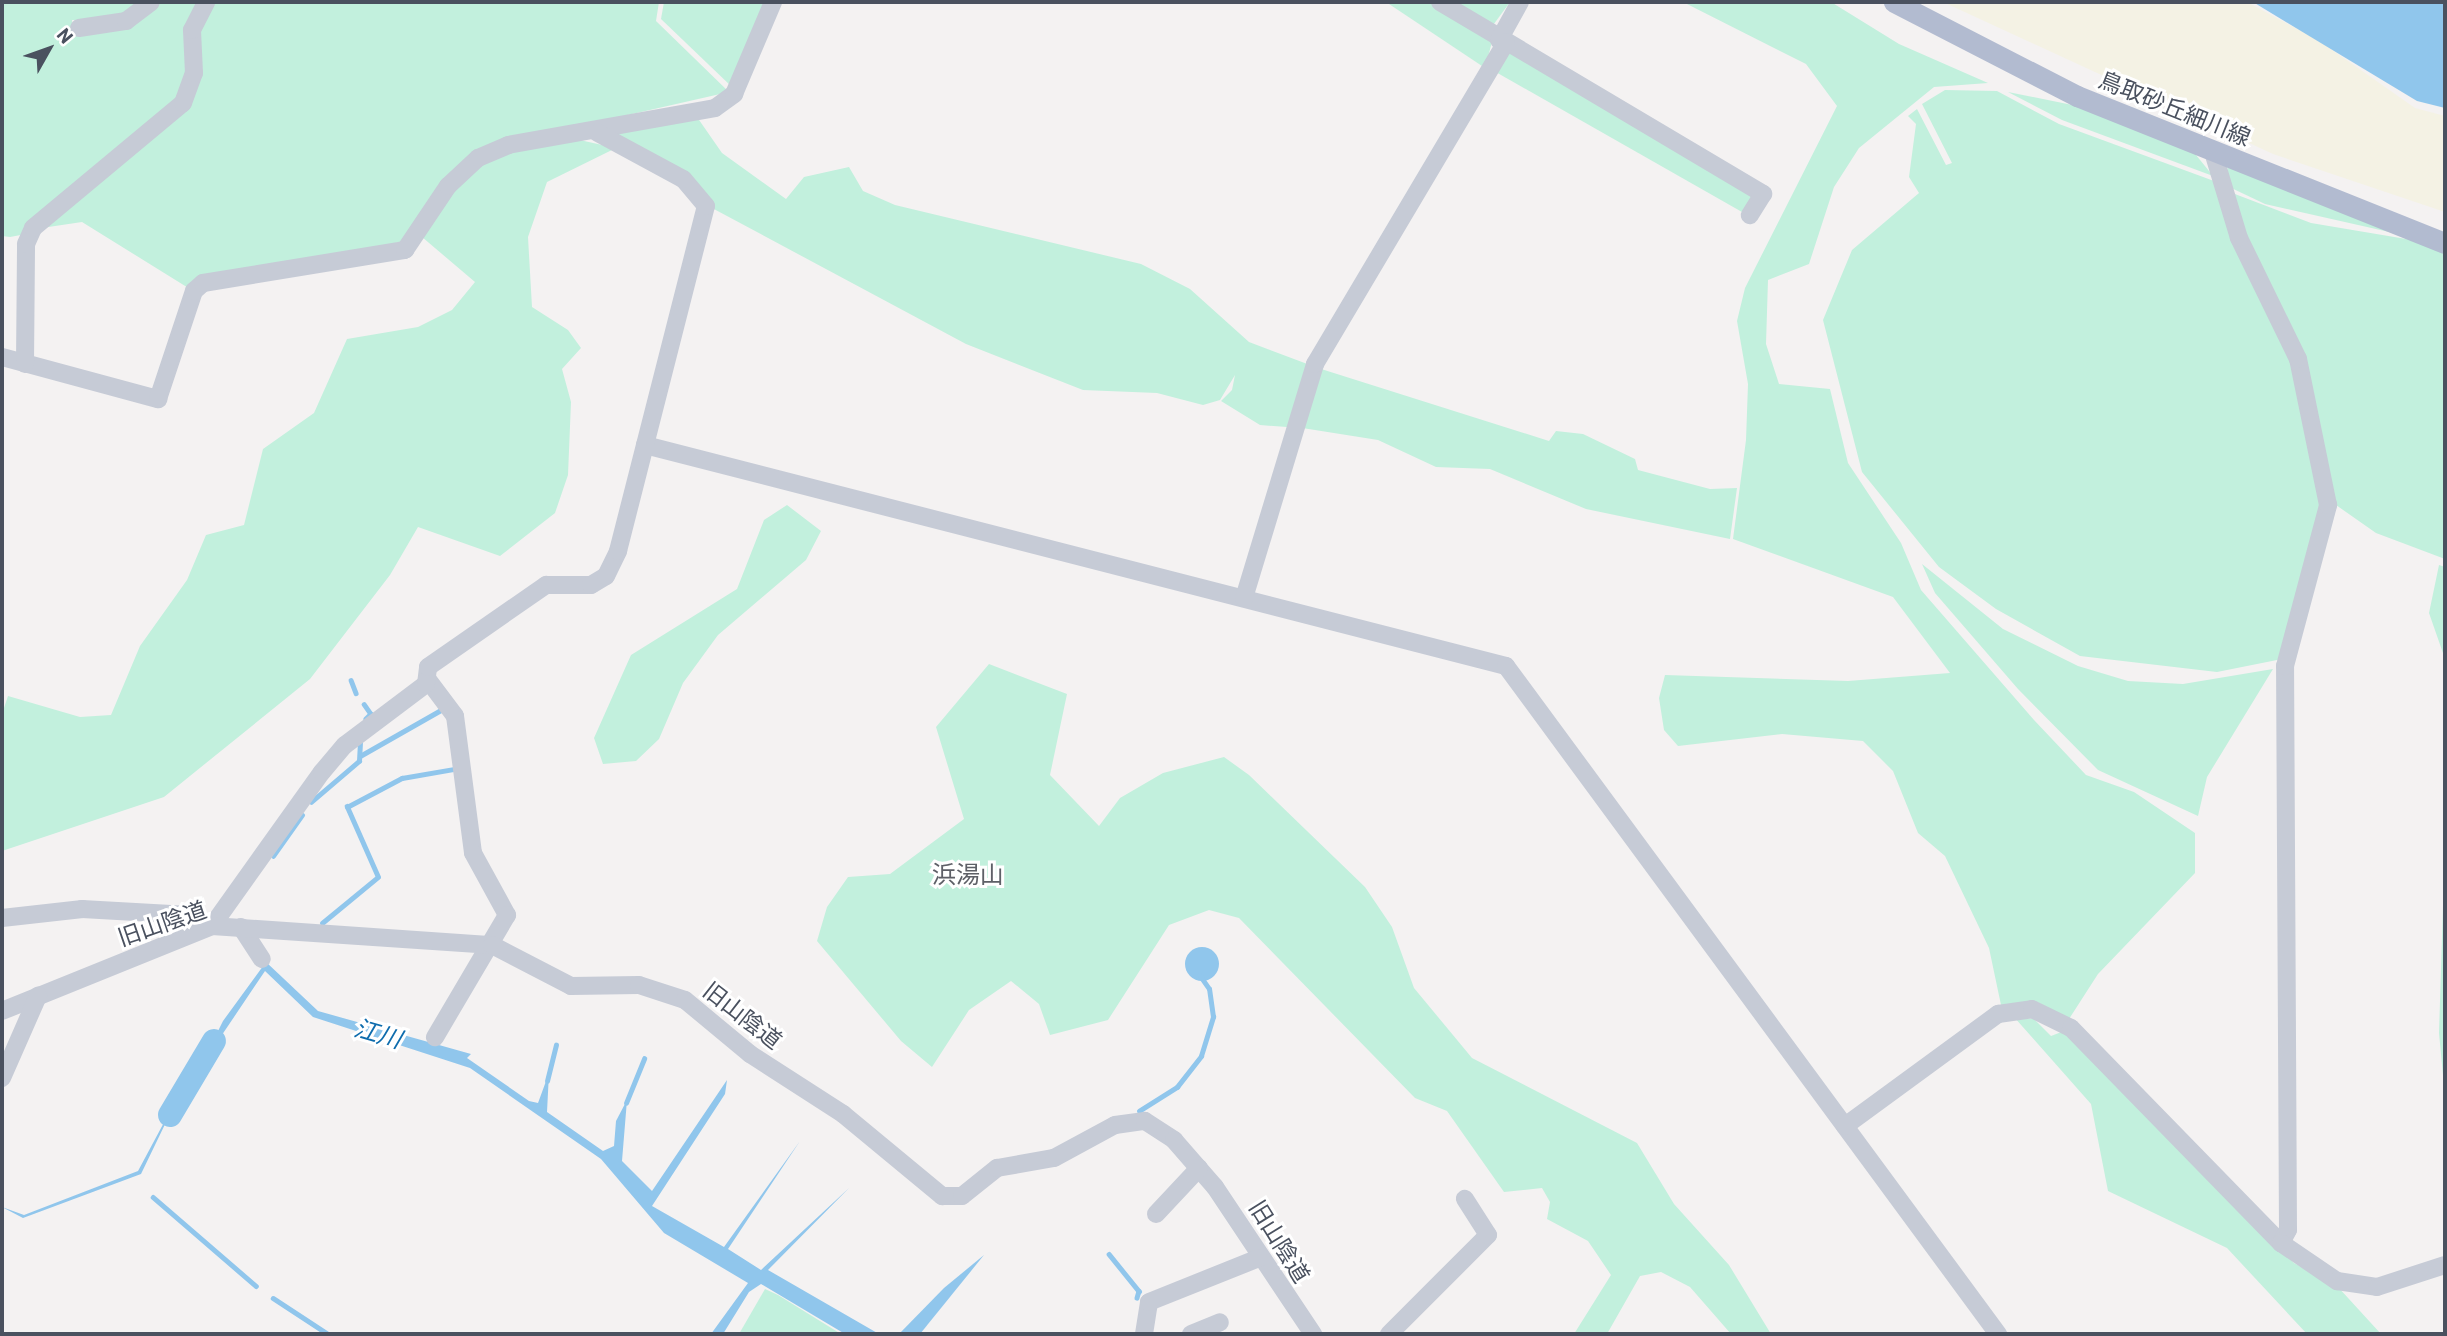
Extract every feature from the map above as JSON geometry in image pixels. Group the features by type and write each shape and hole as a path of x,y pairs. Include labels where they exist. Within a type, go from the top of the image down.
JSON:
{"main road":[{"name":"鳥取砂丘細川線","path":"1894,2 2077,96 2445,243"}],"street":[{"path":"79,28 126,22 151,2"},
{"path":"25,364 26,244 33,228 183,103 194,73 192,30 206,2"},
{"path":"2,357 158,399 194,291 203,283 405,250 448,186 478,158 508,145 598,133 715,108 734,94 773,2"},
{"path":"1440,2 1763,194 1750,215"},
{"path":"1244,598 1315,364 1502,41 1520,2"},
{"path":"435,1037 492,945 507,915 473,853 455,716 428,680 428,667 546,585 591,585 606,576 645,445 706,206 683,179 598,133"},
{"path":"2213,152 2239,238 2298,359 2328,505 2285,666 2289,1190 2281,1243"},
{"path":"645,445 1506,666 1998,1334"},
{"path":"2,918 82,909 189,915 212,926 345,746 428,680"},
{"name":"旧山陰道","path":"2,1010 212,926 492,945 571,986 639,985 685,1000 750,1054 843,1114 942,1196 962,1196 997,1168 1086,1146 1130,1119 1160,1130 1199,1168 1313,1334"},
{"path":"241,927 262,959"},
{"path":"2,1078 38,996"},
{"path":"1845,1126 1998,1014 2032,1009 2070,1028 2281,1243 2336,1281 2364,1285 2389,1284 2445,1265"},
{"path":"1156,1214 1199,1168"},
{"path":"1389,1334 1488,1235 1465,1199"},
{"path":"1144,1334 1149,1302 1259,1258"},
{"path":"1191,1334 1220,1322"}],"green space":[{"path":"2,2 145,2 118,20 72,20 74,34 140,21 155,2 200,2 188,31 189,77 180,100 26,234 10,237 2,236"},
{"path":"211,2 659,2 656,21 729,92 492,146 409,240 190,289 82,222 35,229 178,113 195,36"},
{"path":"664,2 770,2 732,87 661,19"},
{"path":"1386,2 1433,2 1492,42 1485,68"},
{"path":"1447,2 1510,2 1491,28"},
{"path":"1683,2 1831,2 1899,44 1988,83 1934,87 1859,148 1834,187 1809,264 1768,280 1766,344 1779,384 1830,389 1848,463 1901,543 1921,590 2034,720 2086,775 2134,792 2195,833 2195,873 2098,974 2069,1019 2037,1002 2001,1005 1989,948 1945,856 1918,833 1893,771 1863,741 1782,734 1678,746 1664,730 1659,698 1665,675 1848,681 1950,673 1893,597 1733,539 1746,440 1748,384 1737,321 1745,288 1837,106 1806,64"},
{"path":"1509,48 1756,198 1742,212 1494,71"},
{"path":"1945,90 1997,91 2059,124 2214,181 2291,348 2321,506 2282,659 2217,672 2080,656 1996,609 1939,567 1862,472 1823,320 1852,250 1919,193 1909,177 1916,124 1908,116 1917,109 1946,165 1952,163 1922,104"},
{"path":"2008,92 2087,108 2192,150 2213,176 2062,120"},
{"path":"697,117 722,153 786,199 804,177 849,167 863,191 895,205 1141,264 1190,289 1249,342 1310,365 1287,427 1260,425 1221,401 1232,390 1235,375 1220,400 1203,405 1157,393 1083,390 966,344 712,208 608,135"},
{"path":"575,139 616,148 547,182 528,237 532,307 568,330 581,348 562,369 571,402 568,475 555,513 500,556 418,527 390,575 310,679 164,797 2,851 2,714 8,696 80,717 111,715 140,646 187,580 206,535 244,525 263,449 314,413 347,339 418,327 452,310 475,282 422,237 447,193 490,156"},
{"path":"2228,165 2407,236 2265,204 2225,185"},
{"path":"2227,191 2311,223 2418,241 2445,253 2445,559 2376,533 2336,505 2265,279"},
{"path":"1318,368 1549,441 1556,431 1583,434 1635,459 1638,470 1710,489 1737,488 1730,539 1586,509 1490,469 1436,467 1378,440 1296,427"},
{"path":"787,505 821,531 806,560 718,635 683,683 659,739 636,761 603,764 594,738 631,655 737,589 764,520"},
{"path":"1922,564 2003,629 2078,666 2128,681 2183,684 2273,669 2207,777 2198,816 2098,770 2018,689 1935,593"},
{"path":"2439,565 2445,567 2445,707 2444,656 2429,613"},
{"path":"989,664 1067,694 1050,775 1099,826 1120,798 1163,773 1224,757 1249,775 1365,887 1392,927 1414,988 1472,1058 1637,1143 1674,1204 1729,1265 1771,1334 1731,1334 1690,1287 1661,1272 1640,1276 1607,1334 1574,1334 1611,1275 1588,1241 1547,1219 1550,1202 1542,1188 1504,1192 1447,1111 1415,1098 1239,918 1209,910 1169,925 1108,1020 1050,1035 1039,1004 1011,981 969,1010 932,1067 901,1041 817,941 827,907 848,877 890,874 964,819 936,727"},
{"path":"2445,841 2445,1097 2439,1033"},
{"path":"2014,1017 2034,1019 2051,1036 2064,1031 2294,1263 2338,1287 2381,1334 2307,1334 2227,1248 2108,1191 2091,1104"},
{"path":"765,1289 778,1295 841,1334 739,1334"}],"sand":[{"path":"1943,2 2247,2 2318,40 2415,108 2445,116 2445,212 2273,154"}],"water":[{"path":"2253,2 2445,2 2445,108 2417,101"},
{"path":"1202,947 1214,952 1219,964 1214,976 1202,981 1190,976 1185,964 1190,952"},
{"path":"266,962 318,1011 471,1054 467,1058 529,1101 538,1103 549,1073 547,1112 603,1151 614,1146 616,1121 627,1100 622,1161 652,1191 727,1080 725,1094 652,1206 724,1247 800,1141 728,1249 761,1270 849,1188 768,1270 879,1334 845,1334 761,1284 749,1292 723,1334 711,1334 748,1283 664,1233 601,1159 470,1068 313,1017 265,971 199,1069 223,1021"},
{"path":"183,1087 141,1174 23,1218 2,1207 24,1215 138,1171"},
{"path":"984,1255 920,1334 899,1334 944,1288"}],"waterway":[{"path":"351,680 356,693"},
{"path":"364,704 371,714 366,719"},
{"path":"360,756 441,710"},
{"path":"311,802 359,761 360,742"},
{"path":"322,923 378,877 347,807 402,778 454,769"},
{"path":"273,856 302,815"},
{"path":"1139,1111 1177,1087 1201,1056 1213,1017 1209,989 1200,976"},
{"name":"江川","path":"170,1115 214,1041"},
{"path":"547,1081 556,1045"},
{"path":"626,1103 644,1059"},
{"path":"153,1197 256,1286"},
{"path":"1109,1254 1139,1291 1137,1298"},
{"path":"273,1298 328,1334"}],"district":[{"name":"浜湯山","path":"968,874"}]}
